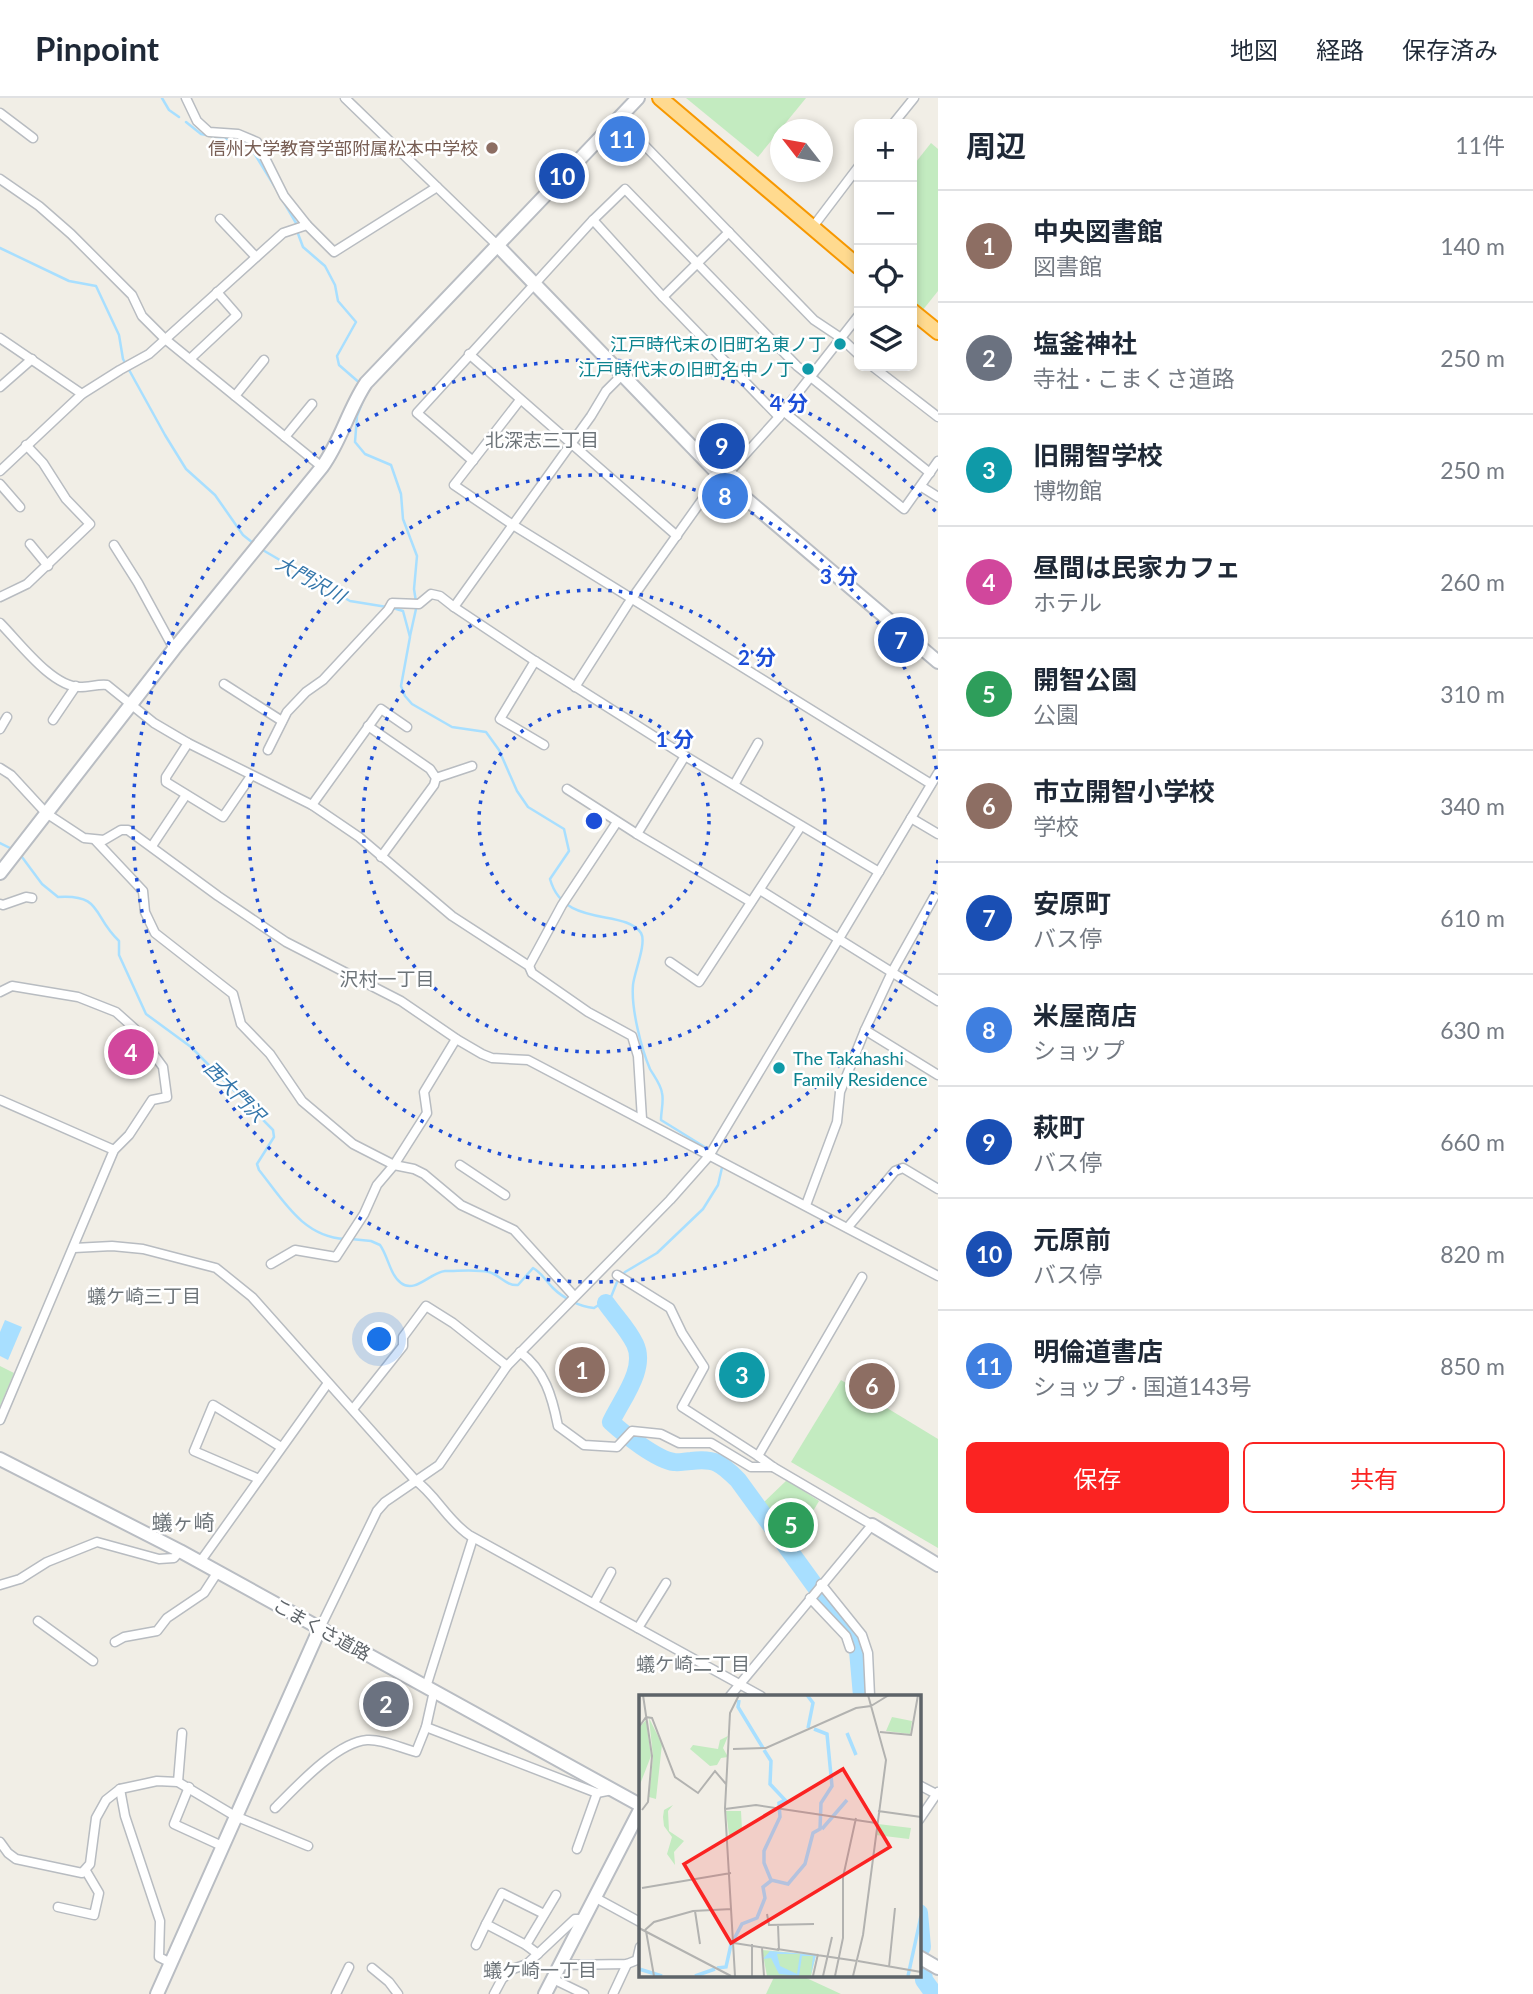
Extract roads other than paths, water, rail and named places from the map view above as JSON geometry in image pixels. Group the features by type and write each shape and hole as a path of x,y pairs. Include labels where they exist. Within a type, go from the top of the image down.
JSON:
{"highway":[{"path":"660,98 854,263"},
{"path":"917,315 938,332"}],"street":[{"path":"186,98 197,121 209,132 238,134 257,142 284,197 334,252 438,187"},
{"path":"345,98 496,244 721,478 938,662"},
{"path":"0,873 131,703 322,467 341,436 364,386 496,244 638,98"},
{"path":"897,119 914,98"},
{"path":"0,113 33,138"},
{"path":"619,118 814,320 854,350"},
{"path":"812,228 854,173"},
{"path":"0,179 39,206 71,234 132,295 142,316 165,339 322,467"},
{"path":"473,461 416,412 593,220 625,189 797,366 930,473"},
{"path":"220,219 256,257"},
{"path":"593,220 663,297 781,414 904,509 938,461"},
{"path":"0,471 82,394 149,354 283,233 307,225"},
{"path":"663,297 729,233"},
{"path":"190,359 237,315 217,292"},
{"path":"575,687 632,600 721,478 781,414 854,321"},
{"path":"0,338 82,394"},
{"path":"470,354 677,536"},
{"path":"0,387 33,359"},
{"path":"235,396 264,360"},
{"path":"878,371 938,417"},
{"path":"454,607 591,416 606,391 622,375"},
{"path":"520,400 454,485 632,600 931,784"},
{"path":"285,437 312,404"},
{"path":"0,597 27,584 90,524 66,499 43,463 26,445"},
{"path":"0,484 20,507"},
{"path":"922,487 938,497"},
{"path":"30,544 48,566"},
{"path":"114,545 174,649"},
{"path":"268,750 286,712 323,680 392,603 419,604 431,594 440,596 535,661 685,756 879,872"},
{"path":"0,623 51,675 76,686 107,685 154,723 188,743 312,805 359,837 452,916 529,966 532,973 588,1012 632,1036 636,1041 638,1056 642,1119"},
{"path":"535,661 500,719 544,745"},
{"path":"224,684 282,721"},
{"path":"53,720 76,686"},
{"path":"312,805 381,709 407,727"},
{"path":"0,729 7,717"},
{"path":"368,726 429,769 436,778"},
{"path":"188,743 166,777 166,782 223,817 251,776"},
{"path":"734,785 758,743"},
{"path":"637,834 685,756"},
{"path":"436,778 472,766"},
{"path":"0,768 11,775 46,813 84,838 104,840 121,830 128,830 266,930 401,1001 456,1039 492,1058 528,1060 711,1152 724,1164 938,1276"},
{"path":"157,1994 320,1628 377,1511 415,1479 439,1465 507,1366 670,1199 711,1152 938,773"},
{"path":"381,857 434,785 436,778"},
{"path":"567,789 751,902"},
{"path":"152,846 186,795"},
{"path":"911,818 938,834"},
{"path":"529,966 564,901 617,822"},
{"path":"670,962 699,982 801,826"},
{"path":"96,841 143,891 145,912 155,933 233,994 241,1024 270,1054 302,1101 354,1144 394,1164 424,1174 461,1205 514,1230 572,1298"},
{"path":"760,890 938,1001"},
{"path":"806,1205 837,1122 840,1092 865,1030 892,972 934,897"},
{"path":"0,904 32,898"},
{"path":"0,992 12,986 78,997 116,1012 135,1029 163,1067 167,1097 152,1100 129,1135 114,1150 0,1420"},
{"path":"865,1030 938,1075"},
{"path":"271,1264 295,1250 336,1257 363,1214 377,1185 426,1114 424,1092 456,1039"},
{"path":"0,1100 114,1150"},
{"path":"460,1165 505,1195"},
{"path":"848,1227 895,1171 903,1168 938,1189"},
{"path":"74,1248 112,1246 143,1249 216,1268 252,1297 423,1485 453,1524 473,1538 759,1695"},
{"path":"619,1277 670,1308 682,1334 704,1367 682,1407 773,1468 938,1564"},
{"path":"758,1456 862,1278"},
{"path":"353,1409 403,1346 403,1337 426,1306 453,1323 507,1366"},
{"path":"520,1352 533,1362 543,1377 552,1396 558,1426 584,1445 617,1447 632,1431 661,1434 679,1443 711,1443 751,1467 773,1468"},
{"path":"200,1562 328,1383"},
{"path":"259,1479 194,1451 213,1405 281,1447"},
{"name":"こまくさ道路","path":"0,1459 180,1551 639,1804"},
{"path":"731,1695 872,1525"},
{"path":"275,1808 298,1785 350,1745 371,1740 416,1752 426,1727 430,1689 473,1538"},
{"path":"0,1585 20,1579 47,1562 97,1542 159,1559 174,1558 180,1551"},
{"path":"594,1603 611,1572"},
{"path":"115,1642 124,1637 157,1631 167,1618 204,1593 217,1573"},
{"path":"638,1628 666,1583"},
{"path":"821,1585 862,1635 868,1653 870,1695"},
{"path":"811,1597 846,1636 850,1648"},
{"path":"38,1621 93,1661"},
{"path":"426,1727 597,1793 615,1790"},
{"path":"178,1782 183,1733"},
{"path":"0,1842 16,1859 82,1873 90,1864 96,1818 106,1800 120,1789 157,1782 178,1782 235,1816 308,1846"},
{"path":"920,1785 938,1794 920,1820"},
{"path":"189,1787 174,1824 222,1846"},
{"path":"120,1789 125,1816 160,1921 159,1957 171,1963"},
{"path":"577,1849 597,1793"},
{"path":"545,1994 639,1812"},
{"path":"58,1907 94,1915 99,1894 86,1871"},
{"path":"476,1945 502,1893 544,1914"},
{"path":"526,1945 556,1895"},
{"path":"596,1898 639,1921"},
{"path":"495,1994 502,1979 513,1969 527,1964 575,1919 584,1919"},
{"path":"486,1924 538,1954"},
{"path":"560,1965 627,1964 637,1960 639,1951"},
{"path":"920,1958 938,1968"},
{"path":"613,1994 627,1964"},
{"path":"336,1994 349,1967"},
{"path":"372,1968 389,1982 398,1994"},
{"path":"553,1979 584,1994"}],"water":[{"path":"5,1320 22,1327 8,1360 0,1356 0,1332"}],"waterway":[{"path":"162,98 169,110 179,117"},
{"path":"186,122 201,134 248,143 275,187"},
{"path":"282,199 296,223"},
{"path":"297,231 303,247 325,266 335,285 338,301 356,322 337,356 339,365 362,385"},
{"name":"大門沢川","path":"0,248 69,281 96,286 119,335 123,359 165,435 186,469 215,495 243,535 253,543"},
{"path":"364,398 357,416 355,442 365,454 391,465 401,494 403,519 417,556 414,589 416,602"},
{"name":"大門沢川","path":"261,549 350,601 387,607"},
{"name":"大門沢川","path":"351,1239 380,1245 394,1275 406,1286 417,1284 440,1272 467,1270 489,1272 510,1284 518,1285 533,1268 562,1295 578,1304 594,1308 611,1297 625,1272 657,1253 703,1209 718,1185 724,1159 661,1120 661,1090 643,1050 634,1005 633,985 641,951 641,933 622,921 580,911 557,895 550,879 569,851 564,829 528,807 517,791 499,750 486,732 452,727 412,704 405,696 401,686 410,637 403,611 393,608"},
{"path":"410,636 416,609"},
{"name":"西大門沢","path":"0,843 14,850"},
{"name":"西大門沢","path":"19,853 42,884 58,897 83,899 95,908 119,941 119,955 146,1014 191,1047 273,1130 274,1137 257,1164 295,1215 317,1232 345,1239"},
{"name":"大門沢川","path":"606,1303 629,1333 638,1354 635,1374 611,1422 659,1457 676,1462 712,1461 738,1480 853,1634 858,1651 862,1695"},
{"name":"大門沢川","path":"920,1924 922,1947"},
{"name":"大門沢川","path":"923,1971 924,1980 934,1994"}],"place":[{"name":"明倫道書店","path":"622,139"},
{"name":"信州大学教育学部附属松本中学校","path":"492,148"},
{"name":"元原前","path":"562,176"},
{"name":"江戸時代末の旧町名東ノ丁","path":"840,344"},
{"name":"江戸時代末の旧町名中ノ丁","path":"808,369"},
{"name":"萩町","path":"722,446"},
{"name":"米屋商店","path":"725,496"},
{"name":"安原町","path":"901,640"},
{"name":"昼間は民家カフェ","path":"131,1052"},
{"name":"The Takahashi Family Residence","path":"779,1068"},
{"name":"中央図書館","path":"582,1370"},
{"name":"旧開智学校","path":"742,1375"},
{"name":"市立開智小学校","path":"872,1386"},
{"name":"開智公園","path":"791,1525"},
{"name":"塩釜神社","path":"386,1704"}],"district":[{"name":"北深志三丁目","path":"542,439"},
{"name":"沢村一丁目","path":"387,978"},
{"name":"蟻ケ崎三丁目","path":"144,1295"},
{"name":"蟻ヶ崎","path":"183,1521"},
{"name":"蟻ケ崎二丁目","path":"693,1663"},
{"name":"蟻ケ崎一丁目","path":"540,1969"}]}
